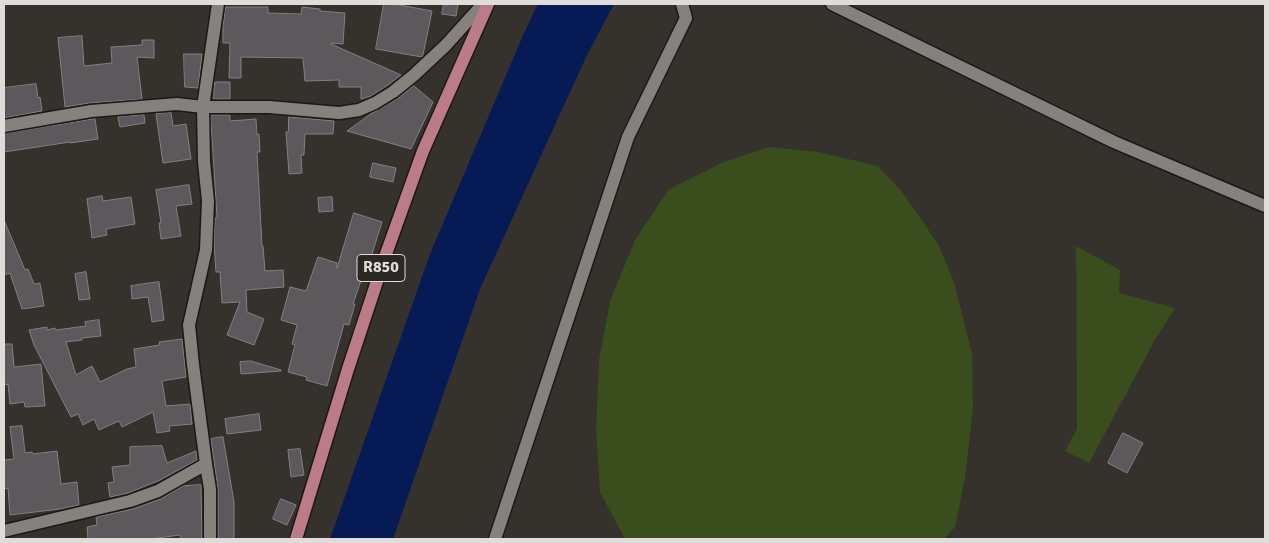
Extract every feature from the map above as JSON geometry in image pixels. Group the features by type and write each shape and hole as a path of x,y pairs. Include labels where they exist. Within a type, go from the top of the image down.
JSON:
{"main road":[{"name":"R850","path":"296,539 386,254 423,151 488,4"}],"street":[{"path":"210,539 210,489 192,365 189,325 206,250 208,201 204,162 204,107 218,4"},
{"path":"4,126 91,111 177,104 339,113 358,110 375,103 393,92 414,75 446,46 484,4"},
{"path":"495,539 628,137 686,18 682,4"},
{"path":"832,4 1114,142 1265,206"},
{"path":"4,531 130,500 158,491 206,464"}],"green space":[{"path":"769,147 818,152 878,166 903,193 938,244 954,282 972,353 973,410 965,477 955,527 944,539 625,539 600,492 596,428 599,360 610,301 635,240 669,189 724,162"},
{"path":"1076,246 1120,270 1119,293 1175,308 1156,338 1089,463 1065,451 1077,429"}],"shaded area":[{"path":"538,4 614,4 587,55 480,289 393,539 330,539 430,254"}],"building":[{"path":"384,4 432,11 422,57 376,49"},
{"path":"444,4 458,4 456,16 442,14"},
{"path":"226,7 268,7 268,13 301,14 302,7 345,13 343,44 331,44 401,75 371,96 361,99 361,87 339,87 339,80 305,81 303,58 241,57 241,78 229,78 230,43 223,43"},
{"path":"82,36 84,66 112,63 111,47 142,45 142,40 154,40 154,58 137,57 142,99 65,107 58,38"},
{"path":"184,54 202,54 198,88 185,87"},
{"path":"215,82 230,82 230,99 214,99"},
{"path":"36,84 42,111 4,118 4,88"},
{"path":"414,86 433,102 411,149 347,131 372,113 397,99"},
{"path":"171,113 173,126 186,124 191,159 163,163 156,114"},
{"path":"144,115 145,123 120,127 118,117"},
{"path":"211,115 230,115 230,121 256,119 257,135 259,134 260,152 257,152 265,271 283,270 284,287 246,290 247,312 264,319 254,345 227,335 240,302 222,303 220,272 216,272 214,242 215,218 217,218"},
{"path":"289,117 334,121 333,134 305,134 304,155 301,155 302,173 289,174 286,132 288,132"},
{"path":"95,119 98,139 4,152 4,134"},
{"path":"373,163 396,168 393,182 370,177"},
{"path":"189,185 192,204 176,206 181,236 161,239 159,223 161,223 156,190"},
{"path":"102,196 103,201 131,197 135,224 106,229 107,235 92,238 87,199"},
{"path":"332,197 333,211 319,212 318,198"},
{"path":"354,213 382,222 368,267 366,266 353,304 355,304 349,325 344,324 327,386 306,380 307,377 288,372 295,345 292,344 297,325 281,320 290,287 306,291 318,257 337,263 337,268"},
{"path":"4,220 25,270 28,269 34,284 40,283 44,306 22,309 10,273 4,275"},
{"path":"86,272 90,299 79,300 75,274"},
{"path":"159,282 164,320 152,322 148,297 132,299 131,286"},
{"path":"99,320 101,336 66,342 76,375 92,366 100,382 127,369 136,367 134,349 160,345 159,342 182,339 186,377 162,381 166,406 190,404 192,424 169,426 170,431 157,433 153,412 122,427 119,421 99,430 94,419 83,425 78,414 71,417 34,345 29,330 47,327 47,330 55,328 56,330 86,326 85,322"},
{"path":"4,344 12,344 14,367 41,364 45,406 25,407 24,402 10,404 8,384 4,385"},
{"path":"251,361 281,371 241,374 240,362"},
{"path":"259,414 261,430 227,434 225,419"},
{"path":"22,426 25,453 57,451 61,484 77,482 79,505 10,515 8,488 4,489 4,460 14,459 10,427"},
{"path":"1123,433 1143,443 1127,473 1108,463"},
{"path":"223,437 234,502 234,539 218,539 218,489 211,439"},
{"path":"162,446 167,463 196,451 197,460 160,480 128,493 110,497 108,483 114,482 112,467 130,465 130,447"},
{"path":"300,449 304,475 291,477 288,450"},
{"path":"201,485 202,539 181,539 180,535 150,539 88,539 87,527 97,525 96,517 133,509 161,499 183,486"},
{"path":"281,499 296,505 287,525 273,519"}]}
